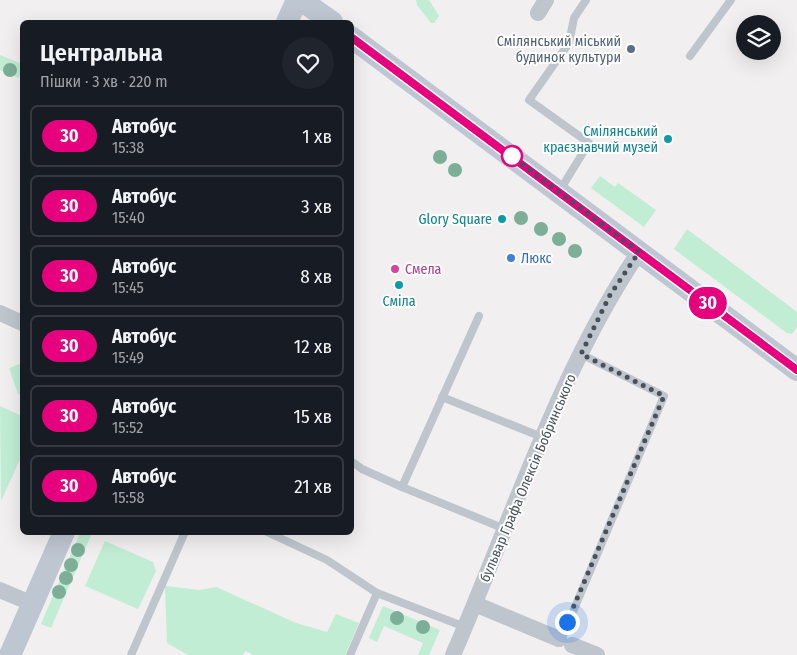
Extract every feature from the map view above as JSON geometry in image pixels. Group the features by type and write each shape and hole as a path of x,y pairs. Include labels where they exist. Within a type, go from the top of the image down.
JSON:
{"main road":[{"path":"288,20 297,0"},
{"path":"301,0 329,20"},
{"path":"354,39 796,367"},
{"path":"10,655 63,535"}],"street":[{"name":"бульвар Графа Олексія Бобринського","path":"453,655 581,354 610,295 639,252"},
{"path":"0,313 20,322"},
{"path":"0,590 33,604"},
{"path":"474,604 566,646 596,655"}],"lane":[{"path":"559,192 589,143 529,100 569,43 574,18 586,0"},
{"path":"690,56 731,0"},
{"path":"402,486 479,316"},
{"path":"566,646 664,396 581,354"},
{"path":"442,397 544,438"},
{"path":"354,463 362,469 505,529"},
{"path":"131,655 184,535"},
{"path":"273,535 327,560 377,593 465,628"},
{"path":"350,655 377,593"}],"green space":[{"path":"416,0 429,0 439,16 434,23 431,23 417,5"},
{"path":"0,55 20,63 19,78 0,70"},
{"path":"600,176 615,187 618,183 656,210 644,227 591,188"},
{"path":"687,229 797,312 797,327 792,334 787,333 674,249"},
{"path":"20,364 20,395 18,394 9,368"},
{"path":"0,406 20,415 20,459 1,501"},
{"path":"79,535 91,535 51,628 41,624"},
{"path":"105,541 153,562 156,571 138,609 85,586"},
{"path":"165,586 200,590 216,587 296,623 327,632 336,614 359,623 345,655 254,655 245,651 243,655 188,655 167,643"},
{"path":"383,606 440,630 429,655 418,655 423,643 384,626 377,642 369,638"}],"bus line":[{"name":"30","path":"354,39 797,370"}],"place":[{"name":"Смілянський міський будинок культури","path":"631,49"},
{"name":"Смілянський краєзнавчий музей","path":"668,139"},
{"name":"Glory Square","path":"502,219"},
{"name":"Люкс","path":"511,258"},
{"name":"Смела","path":"395,269"},
{"name":"Сміла","path":"399,285"}],"route":[{"path":"512,156 510,155 639,252 610,295 581,354 664,396 567,622"}]}
